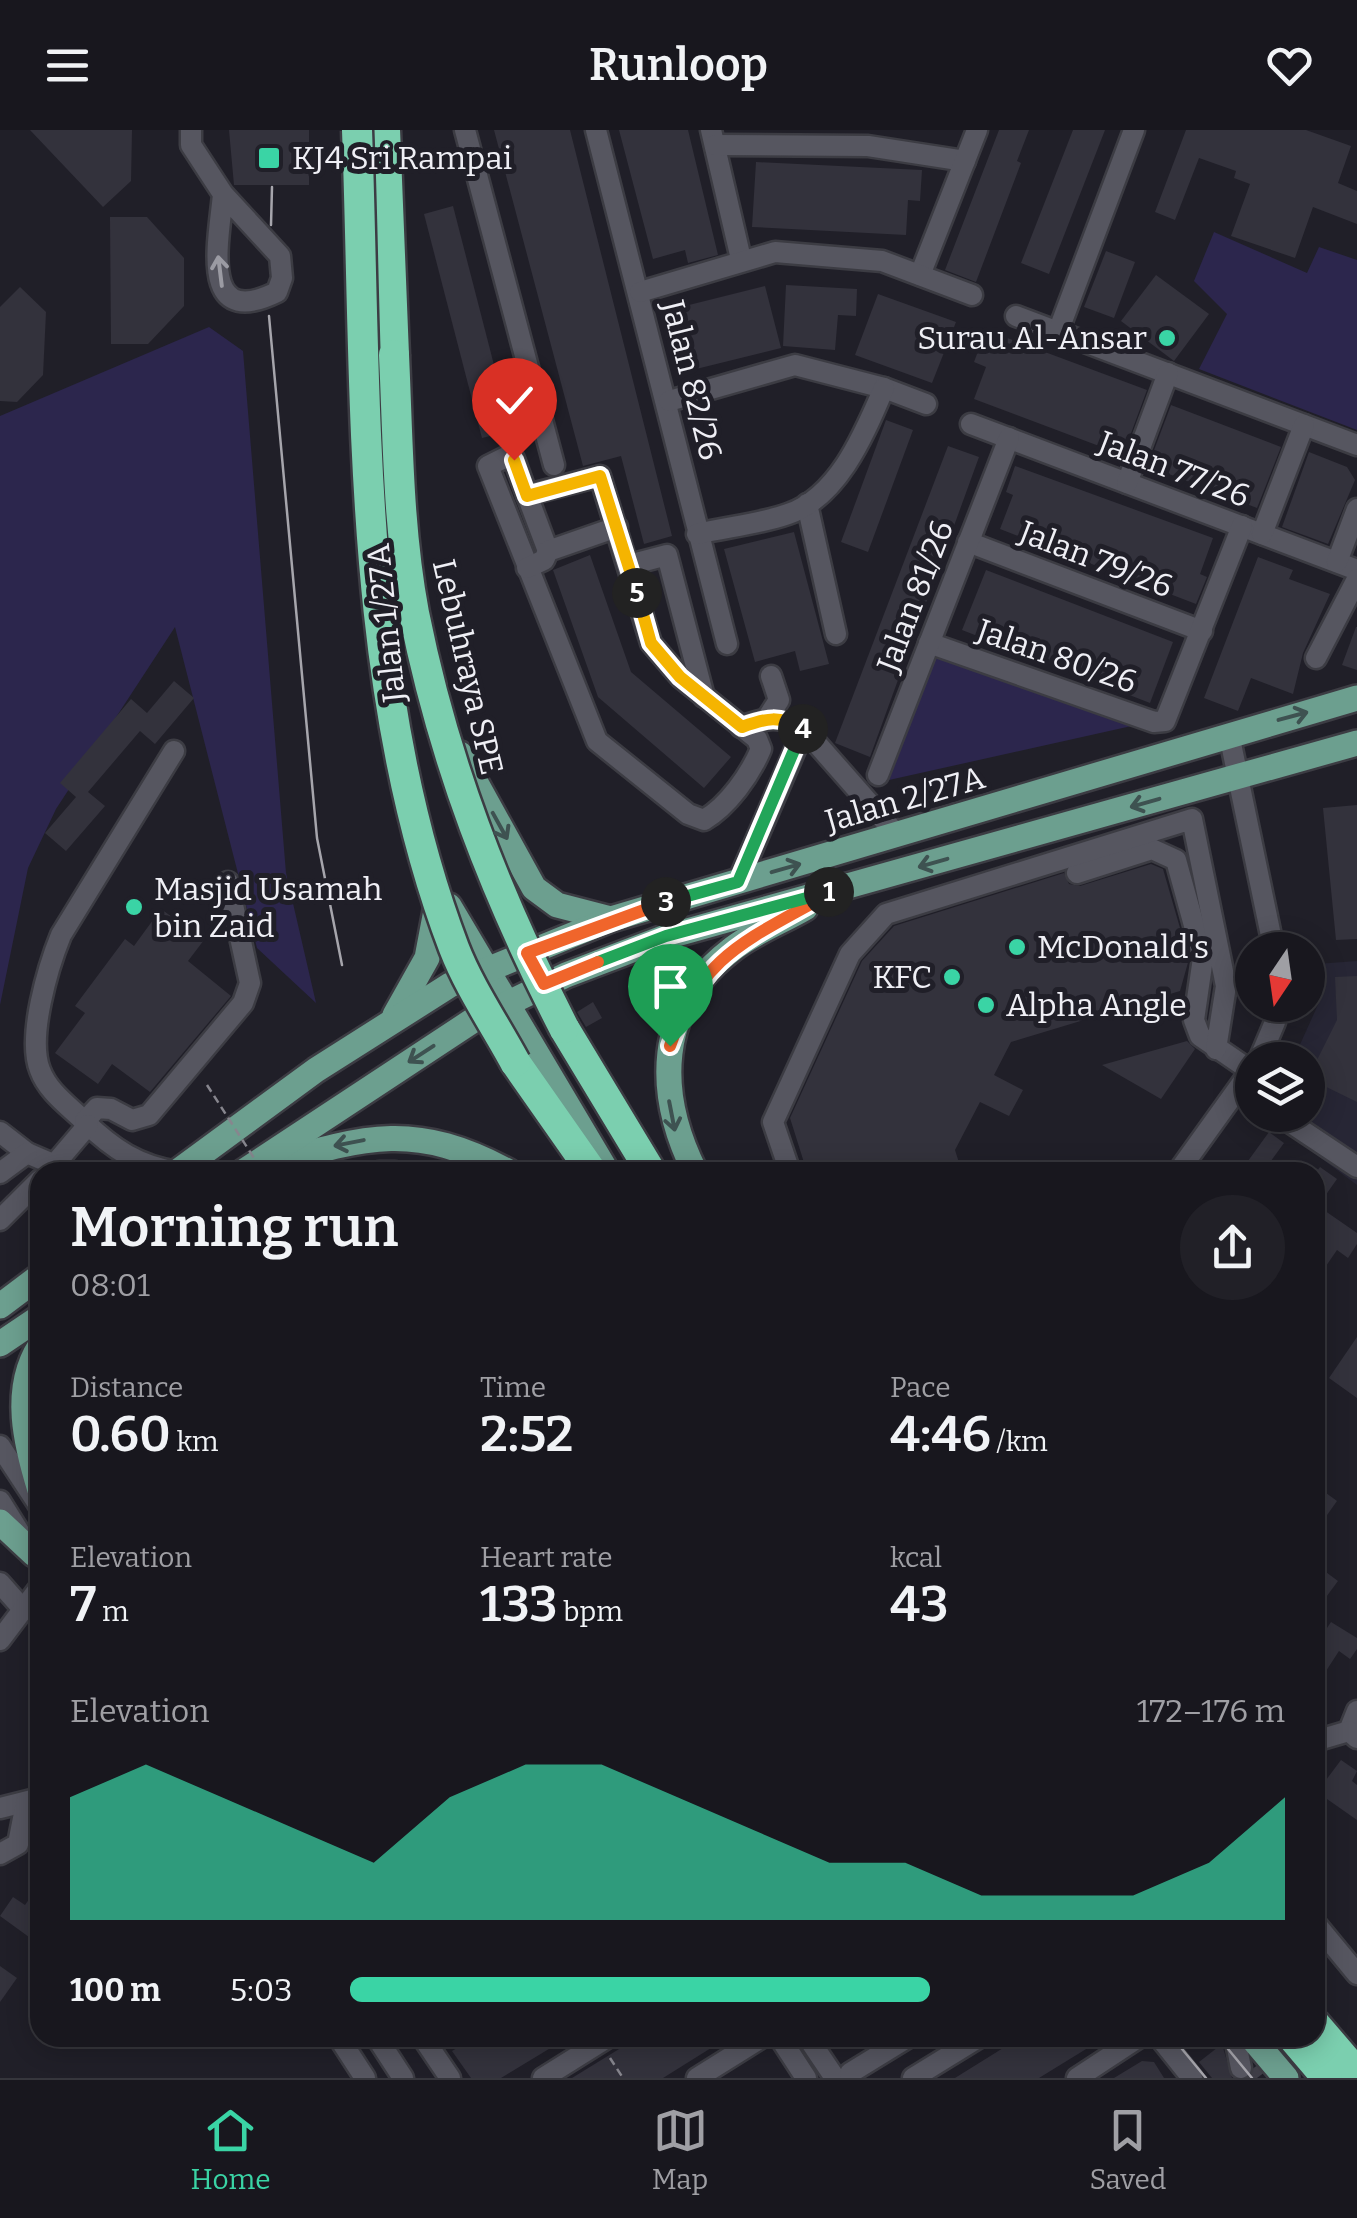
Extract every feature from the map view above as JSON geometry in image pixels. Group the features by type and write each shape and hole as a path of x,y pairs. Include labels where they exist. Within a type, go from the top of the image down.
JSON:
{"highway":[{"name":"Lebuhraya SPE","path":"353,130 373,535 381,620 414,819 454,950 514,1062 585,1162"},
{"name":"Lebuhraya SPE","path":"386,130 404,532 414,612 446,743 462,803 512,926 564,1028 649,1162"},
{"path":"1325,2036 1357,2074"},
{"path":"1276,2047 1302,2078"},
{"path":"1301,2047 1327,2078"}],"main road":[{"name":"Jalan 1/27A","path":"353,130 359,476 377,695 405,816 440,890 601,1162"},
{"name":"Jalan 1/27A","path":"393,130 409,596 418,680 456,812 544,984 649,1162"},
{"path":"418,680 534,888 557,905 611,919"},
{"name":"Jalan 2/27A","path":"191,1162 316,1070 450,985 611,919 1149,759 1230,739 1357,698"},
{"path":"260,1162 505,1004 544,984 666,936 1357,744"},
{"path":"389,1024 427,958 440,890"},
{"path":"690,1162 675,1133 666,1085 670,1046 682,1011 702,978 732,948 835,890"},
{"path":"525,1037 536,1020 565,1020"},
{"path":"277,1162 323,1148 392,1135 458,1146 489,1162"},
{"path":"0,1306 30,1284"},
{"path":"0,1344 30,1324"},
{"path":"30,1374 24,1390 25,1431 30,1451"},
{"path":"0,1522 30,1552"},
{"path":"1314,2047 1340,2078"},
{"path":"1240,2050 1286,2078"}],"street":[{"path":"191,130 192,145 223,194 280,256 282,278 277,292 258,301 242,304 228,297 219,283 223,194"},
{"path":"465,130 554,465"},
{"name":"Jalan 82/26","path":"596,130 669,402 697,534 727,644"},
{"path":"920,275 977,130"},
{"path":"1058,332 1134,130"},
{"path":"741,259 713,138 871,138 964,161"},
{"path":"640,292 775,252 882,261 972,295"},
{"path":"1016,316 1357,445"},
{"path":"669,402 795,366 884,388 926,404"},
{"path":"1126,483 1168,374"},
{"path":"697,534 791,514 807,504 855,455 884,388"},
{"name":"Jalan 77/26","path":"971,424 1347,566"},
{"path":"1202,632 1304,424"},
{"name":"Jalan 81/26","path":"878,775 1009,438"},
{"path":"527,496 600,476 651,643 680,677 757,739 760,749 755,763 717,812 704,820 688,814 597,741 527,568 488,463 512,457 548,551 544,560 527,568"},
{"path":"807,504 836,634"},
{"path":"1347,566 1357,508"},
{"path":"548,551 617,527"},
{"name":"Jalan 79/26","path":"968,542 1202,632"},
{"path":"629,566 667,555 704,696"},
{"path":"1316,658 1357,579"},
{"name":"Jalan 80/26","path":"929,643 1154,722 1165,720 1202,632"},
{"path":"768,717 779,700 771,676"},
{"path":"742,727 768,717 784,718 804,729 898,836"},
{"path":"738,882 804,729"},
{"path":"1230,739 1270,932"},
{"path":"142,1162 109,1146 64,1103 38,1068 40,1010 52,958 174,750"},
{"path":"786,1162 772,1122 850,954 886,914 1192,818 1226,986 1216,1048"},
{"path":"1078,873 1152,849 1176,860 1204,958 1194,1020 1200,1036 1235,1067"},
{"path":"56,1162 97,1108 111,1109 132,1120 149,1115 244,1003 250,983 228,882"},
{"path":"1186,1162 1235,1099"},
{"path":"0,1132 38,1162"},
{"path":"1305,1132 1357,1168"},
{"path":"109,1146 114,1162"},
{"path":"0,1173 27,1152"},
{"path":"0,1220 30,1190"},
{"path":"0,1446 30,1492"},
{"path":"0,1500 30,1548"},
{"path":"0,1583 22,1608"},
{"path":"0,1640 30,1599"},
{"path":"1325,1737 1354,1727"},
{"path":"0,1808 30,1802"},
{"path":"0,1854 18,1844 30,1810"},
{"path":"1325,1935 1357,1974"},
{"path":"344,2047 365,2078"},
{"path":"384,2047 403,2078"},
{"path":"437,2047 450,2078"},
{"path":"543,2078 593,2047"},
{"path":"697,2078 747,2047"},
{"path":"786,2047 806,2078"},
{"path":"816,2047 843,2076 891,2047"},
{"path":"913,2078 963,2047"},
{"path":"1077,2078 1124,2047"},
{"path":"1167,2047 1192,2078"}],"path":[{"path":"208,1085 257,1162"}],"shaded area":[{"path":"1214,232 1307,273 1319,247 1357,260 1357,430 1199,369 1227,314 1194,281"},
{"path":"209,327 243,351 286,873 316,1003 257,948 175,627 56,809 28,868 0,1005 0,416"},
{"path":"931,648 1145,723 889,780"},
{"path":"1357,961 1357,1185 1286,1132 1325,1132 1325,1042 1301,1042 1310,1022 1325,1022 1325,963"}],"building":[{"path":"30,130 132,130 131,181 103,207"},
{"name":"KJ4 Sri Rampai","path":"229,130 309,130 309,185 234,185"},
{"path":"494,130 570,130 672,536 644,544 621,456 583,466"},
{"path":"619,130 688,130 718,255 688,263 685,250 653,259"},
{"path":"999,130 1029,130 1017,161 1021,163 976,282 945,270"},
{"path":"1073,130 1105,130 1049,274 1021,263"},
{"path":"1186,130 1306,130 1351,146 1338,183 1357,191 1357,224 1313,207 1295,258 1231,236 1250,184 1234,178 1236,171 1199,158 1175,220 1155,212"},
{"path":"756,162 922,170 920,201 908,200 906,235 752,227"},
{"path":"453,206 511,431 482,438 424,214"},
{"path":"110,217 147,217 184,258 184,306 148,344 111,344"},
{"path":"1106,251 1135,262 1114,318 1084,307"},
{"name":"Surau Al-Ansar","path":"1156,275 1209,314 1174,361 1121,321"},
{"path":"786,285 857,289 856,316 838,315 835,350 783,346"},
{"path":"765,286 781,348 688,371 680,337 669,340 661,312"},
{"path":"20,287 46,312 43,375 17,402 0,401 0,307"},
{"path":"878,294 956,322 932,383 855,355"},
{"path":"986,330 1147,390 1123,455 974,399 986,367 974,362"},
{"path":"1171,405 1281,447 1257,508 1148,466"},
{"path":"886,420 913,430 868,552 841,542"},
{"path":"948,446 979,457 870,757 835,743"},
{"path":"1309,452 1347,467 1355,480 1328,544 1282,527"},
{"path":"1015,466 1213,538 1200,574 1207,577 1196,604 1000,529 1013,495 1006,492"},
{"path":"794,532 829,664 800,671 795,651 755,662 724,549"},
{"path":"590,555 631,672 731,757 704,788 598,697 553,570"},
{"path":"1258,557 1293,570 1289,579 1330,594 1303,653 1293,694 1251,678 1238,711 1204,698"},
{"path":"986,570 1173,642 1150,703 962,630"},
{"path":"1357,627 1357,670 1342,665"},
{"path":"174,681 194,698 155,744 140,731 88,792 105,806 66,851 45,833 76,797 60,783 131,699 147,713"},
{"path":"1357,805 1357,939 1336,940 1323,808"},
{"name":"Alpha Angle","path":"1151,864 1163,869 1189,959 1180,991 1011,1042 994,1075 1023,1090 1009,1116 980,1102 955,1150 959,1162 804,1162 790,1118 862,961 894,926 1064,873 1069,884 1080,886"},
{"path":"161,909 204,940 188,961 231,996 150,1092 112,1064 98,1084 55,1053 85,1013 75,1006 125,939 134,946"},
{"path":"1357,976 1357,1102 1325,1086 1325,1044 1337,1020 1335,977"},
{"path":"593,1002 602,1018 586,1027 577,1012"},
{"path":"1187,1041 1195,1049 1161,1099 1102,1065"},
{"path":"1269,1132 1284,1143 1270,1162 1247,1162"},
{"path":"1325,1171 1337,1179 1325,1196"},
{"path":"1325,1211 1357,1233 1357,1244 1348,1258 1337,1250 1325,1267"},
{"path":"1357,1337 1357,1398 1329,1378"},
{"path":"1325,1492 1337,1501 1325,1518"},
{"path":"1325,1571 1338,1581 1325,1599"},
{"path":"1331,1622 1357,1638 1357,1649 1350,1659 1339,1651 1325,1673 1325,1631"},
{"path":"1341,1760 1357,1771 1352,1781 1357,1785 1357,1820 1325,1798 1325,1781"},
{"path":"13,1897 25,1905 30,1898 30,1938 0,1916"},
{"path":"0,1966 17,1978 0,2002"},
{"path":"459,2047 552,2047 501,2078 471,2078 452,2051"},
{"path":"622,2047 713,2047 663,2078 572,2078"},
{"path":"1005,2047 1089,2047 1039,2078 955,2078"},
{"path":"1223,2047 1232,2078 1212,2078 1199,2062"},
{"path":"1142,2061 1154,2062 1164,2078 1114,2078"}],"tunnel":[{"path":"1251,2070 1257,2078"}],"tram line":[{"path":"271,225 272,187"},
{"path":"269,316 317,838 342,965"},
{"path":"1180,2047 1206,2078"},
{"path":"1226,2047 1252,2078"}],"place":[{"name":"KJ4 Sri Rampai","path":"269,158"},
{"name":"Surau Al-Ansar","path":"1167,338"},
{"name":"Masjid Usamah bin Zaid","path":"134,907"},
{"name":"McDonald's","path":"1017,947"},
{"name":"KFC","path":"952,977"},
{"name":"Alpha Angle","path":"986,1005"}],"route":[{"path":"514,460 527,496 600,476 651,643 680,677 742,727 768,717 784,718 804,729 738,882 611,919 527,953 544,984 666,936 835,890 732,948 702,978 682,1011 670,1046"}]}
